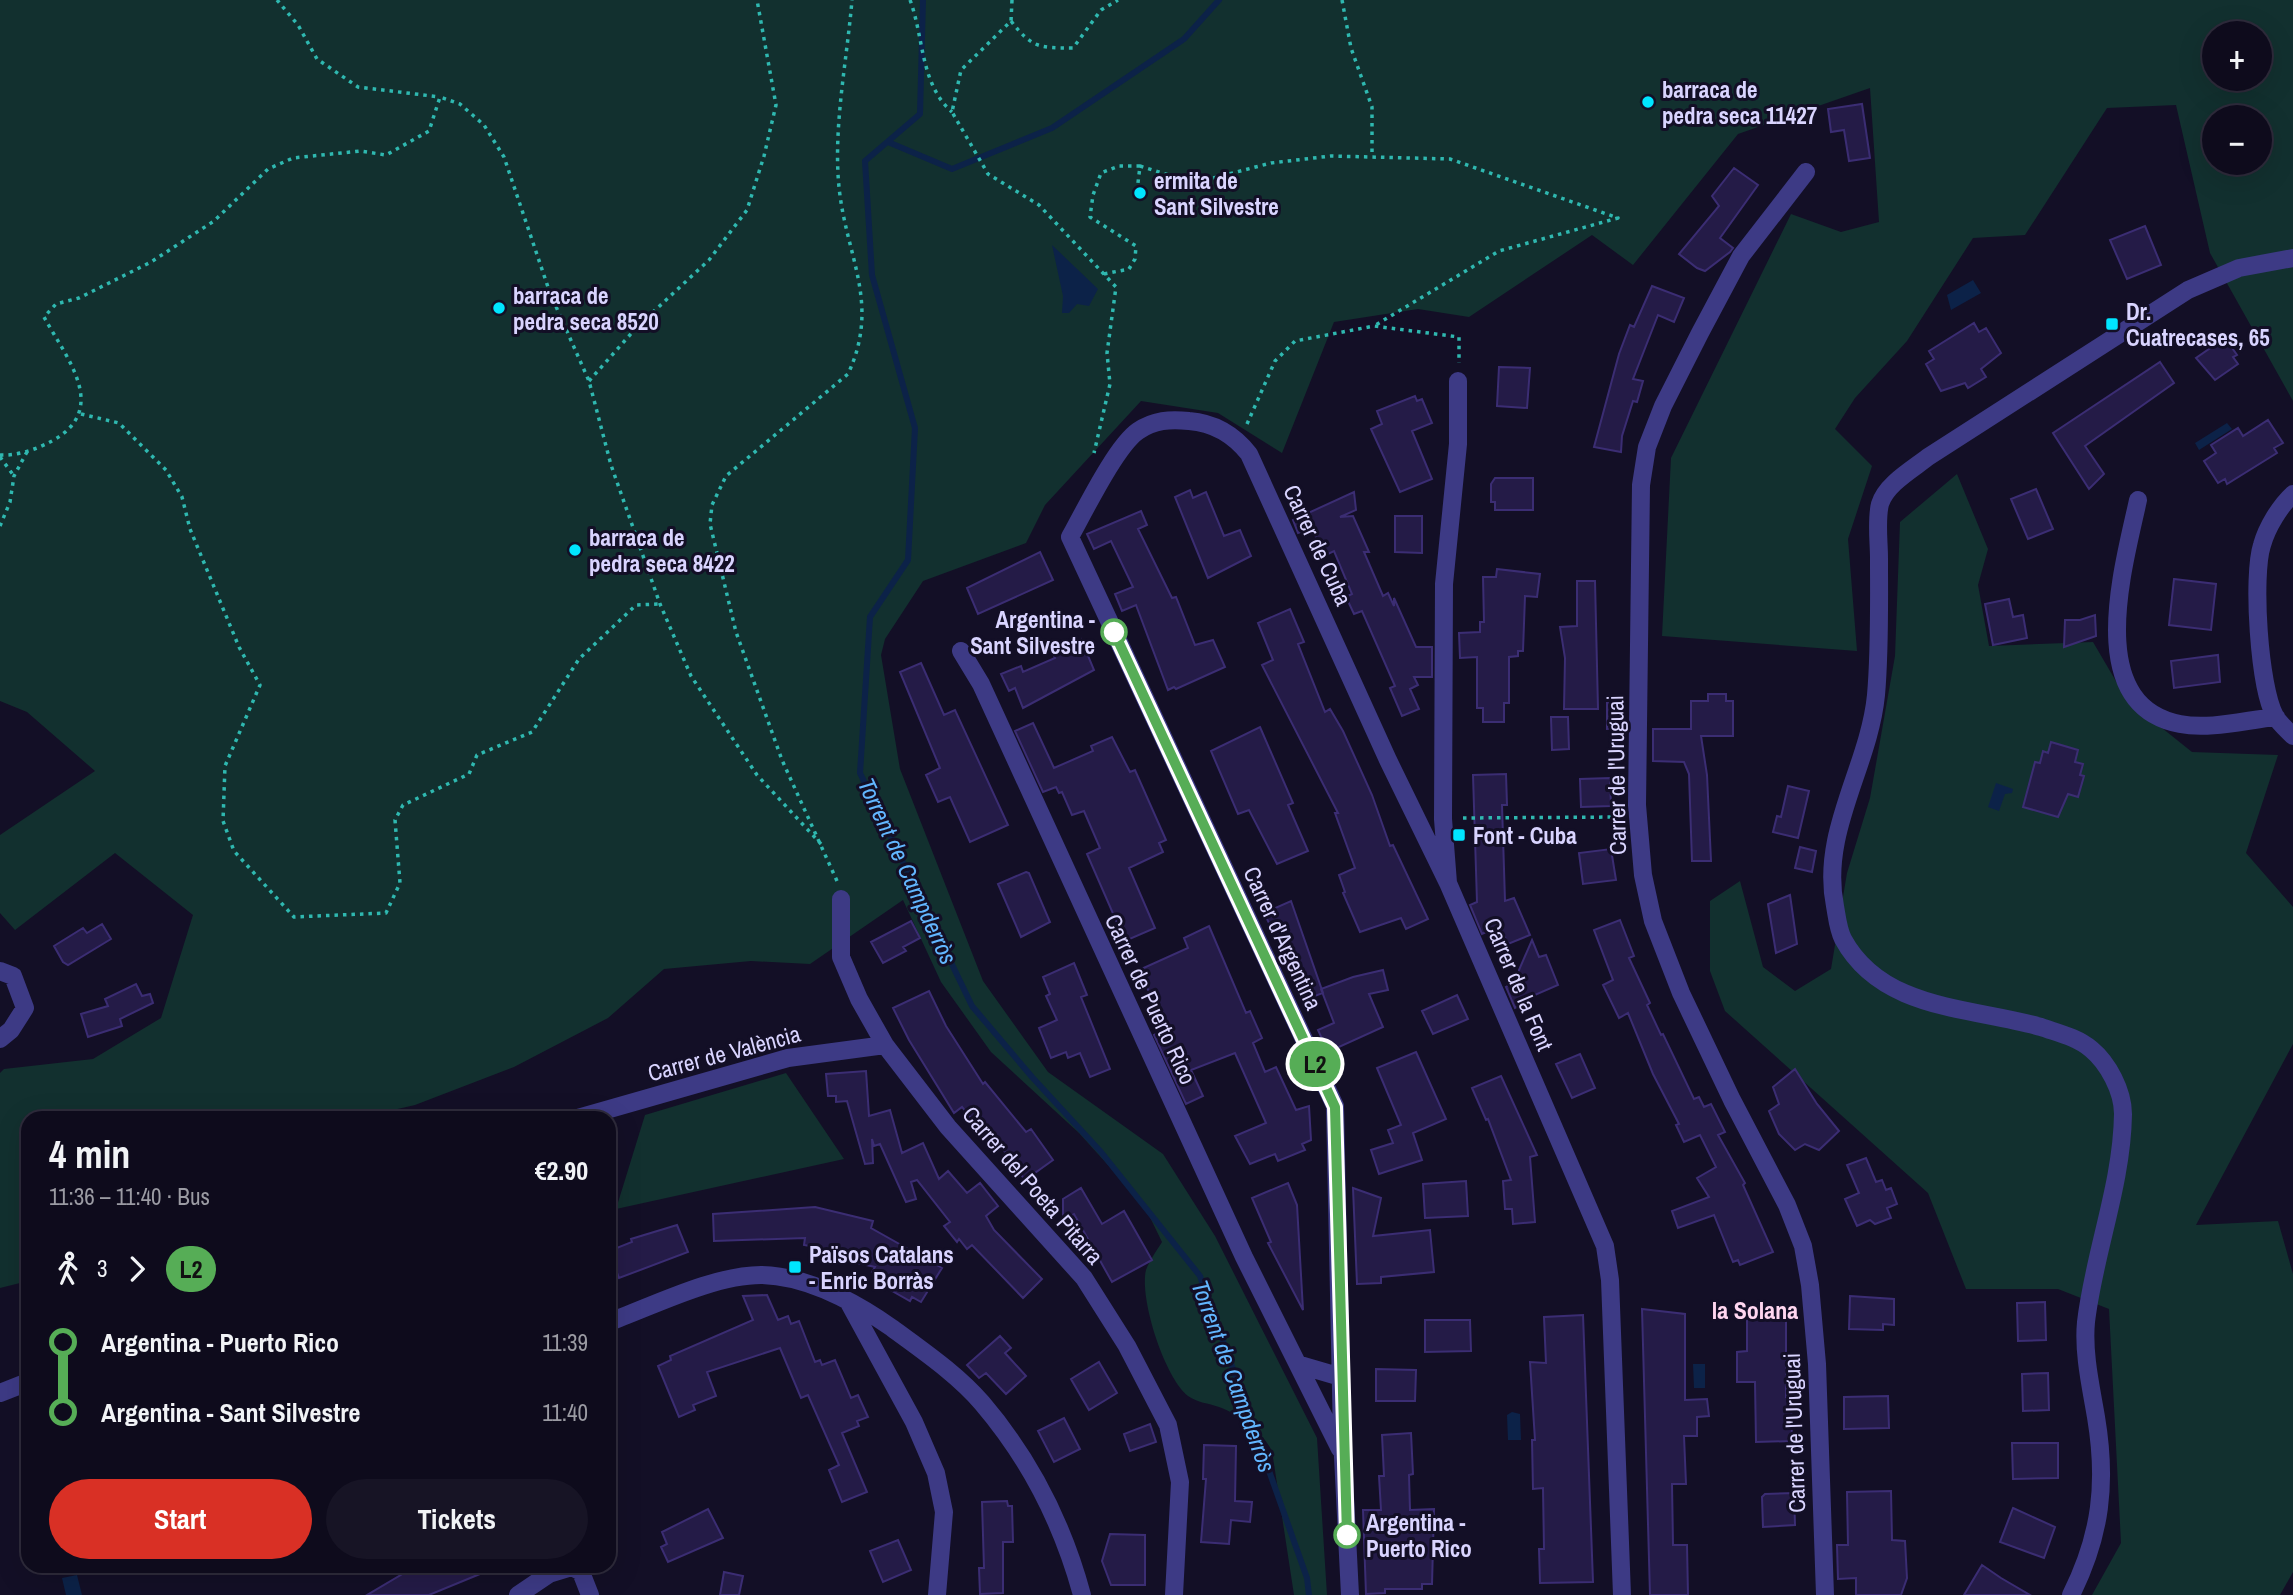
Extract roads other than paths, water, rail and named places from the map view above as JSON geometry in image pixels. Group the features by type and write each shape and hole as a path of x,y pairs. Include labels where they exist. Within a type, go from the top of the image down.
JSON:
{"street":[{"name":"Carrer de l'Uruguai","path":"1806,172 1741,256 1663,405 1647,447 1641,485 1638,817 1643,875 1663,945 1681,993 1732,1100 1787,1205 1803,1246 1810,1285 1817,1364 1825,1595"},
{"path":"2071,1595 2091,1556 2100,1512 2102,1483 2099,1433 2086,1347 2086,1323 2102,1247 2123,1112 2109,1071 2088,1046 2066,1035 2030,1024 1927,1002 1896,990 1873,977 1857,960 1841,935 1830,862 1873,720 1878,659 1880,502 1899,480 1928,457 2188,290 2239,268 2293,258"},
{"name":"Carrer de la Font","path":"1458,381 1458,444 1444,584 1443,819 1448,883 1605,1246 1609,1280 1622,1595"},
{"name":"Carrer de Cuba","path":"1070,537 1114,461 1134,433 1168,419 1196,421 1226,431 1239,442 1249,454 1388,760 1448,883"},
{"path":"2293,494 2273,522 2261,546 2260,667 2276,717 2293,736"},
{"path":"2138,500 2120,598 2116,651 2126,684 2145,708 2159,718 2183,725 2276,717"},
{"name":"Carrer d'Argentina","path":"1070,537 1335,1107 1343,1455 1350,1595"},
{"name":"Carrer de Puerto Rico","path":"961,651 981,684 1244,1257 1343,1455"},
{"name":"Carrer del Poeta Pitarra","path":"841,899 841,957 859,999 885,1045 940,1117 1084,1278 1145,1377 1168,1425 1176,1452 1180,1482 1174,1595"},
{"path":"0,971 13,976 26,1007 11,1030 0,1039"},
{"name":"Carrer de València","path":"602,1111 788,1058 885,1045"},
{"path":"616,1319 710,1285 759,1275 793,1279 863,1307 940,1363 981,1402 1020,1454 1051,1510 1069,1551 1082,1595"},
{"path":"848,1301 914,1422 936,1473 944,1512 937,1595"},
{"path":"1300,1365 1341,1377"},
{"path":"0,1393 21,1385"},
{"path":"518,1595 552,1573"},
{"path":"581,1573 590,1595"}],"water":[{"path":"1052,245 1098,289 1089,306 1077,304 1069,313 1062,313 1063,296"},
{"path":"1973,280 1981,293 1951,310 1947,295"},
{"path":"2227,423 2232,429 2199,450 2195,443"},
{"path":"1996,783 2013,789 2012,793 2005,794 1999,811 1988,807"},
{"path":"1693,1364 1705,1364 1705,1388 1694,1388"},
{"path":"1512,1412 1520,1414 1521,1440 1508,1440 1507,1415"},
{"path":"77,1575 82,1595 66,1595 62,1578"}],"waterway":[{"name":"Torrent de Campderròs","path":"923,0 920,114 865,161 872,275 915,428 908,560 870,617 860,773 972,1006 1101,1152 1200,1276 1307,1578 1309,1595"},
{"path":"888,142 952,169 1052,128 1184,39 1219,0"}],"place":[{"name":"barraca de pedra seca 11427","path":"1648,102"},
{"name":"ermita de Sant Silvestre","path":"1140,193"},
{"name":"barraca de pedra seca 8520","path":"499,308"},
{"name":"Dr. Cuatrecases, 65","path":"2112,324"},
{"name":"barraca de pedra seca 8422","path":"575,550"},
{"name":"Argentina - Sant Silvestre","path":"1114,632"},
{"name":"Font - Cuba","path":"1459,835"},
{"name":"Països Catalans - Enric Borràs","path":"795,1267"},
{"name":"Argentina - Puerto Rico","path":"1347,1535"}],"district":[{"name":"la Solana","path":"1755,1310"}]}
